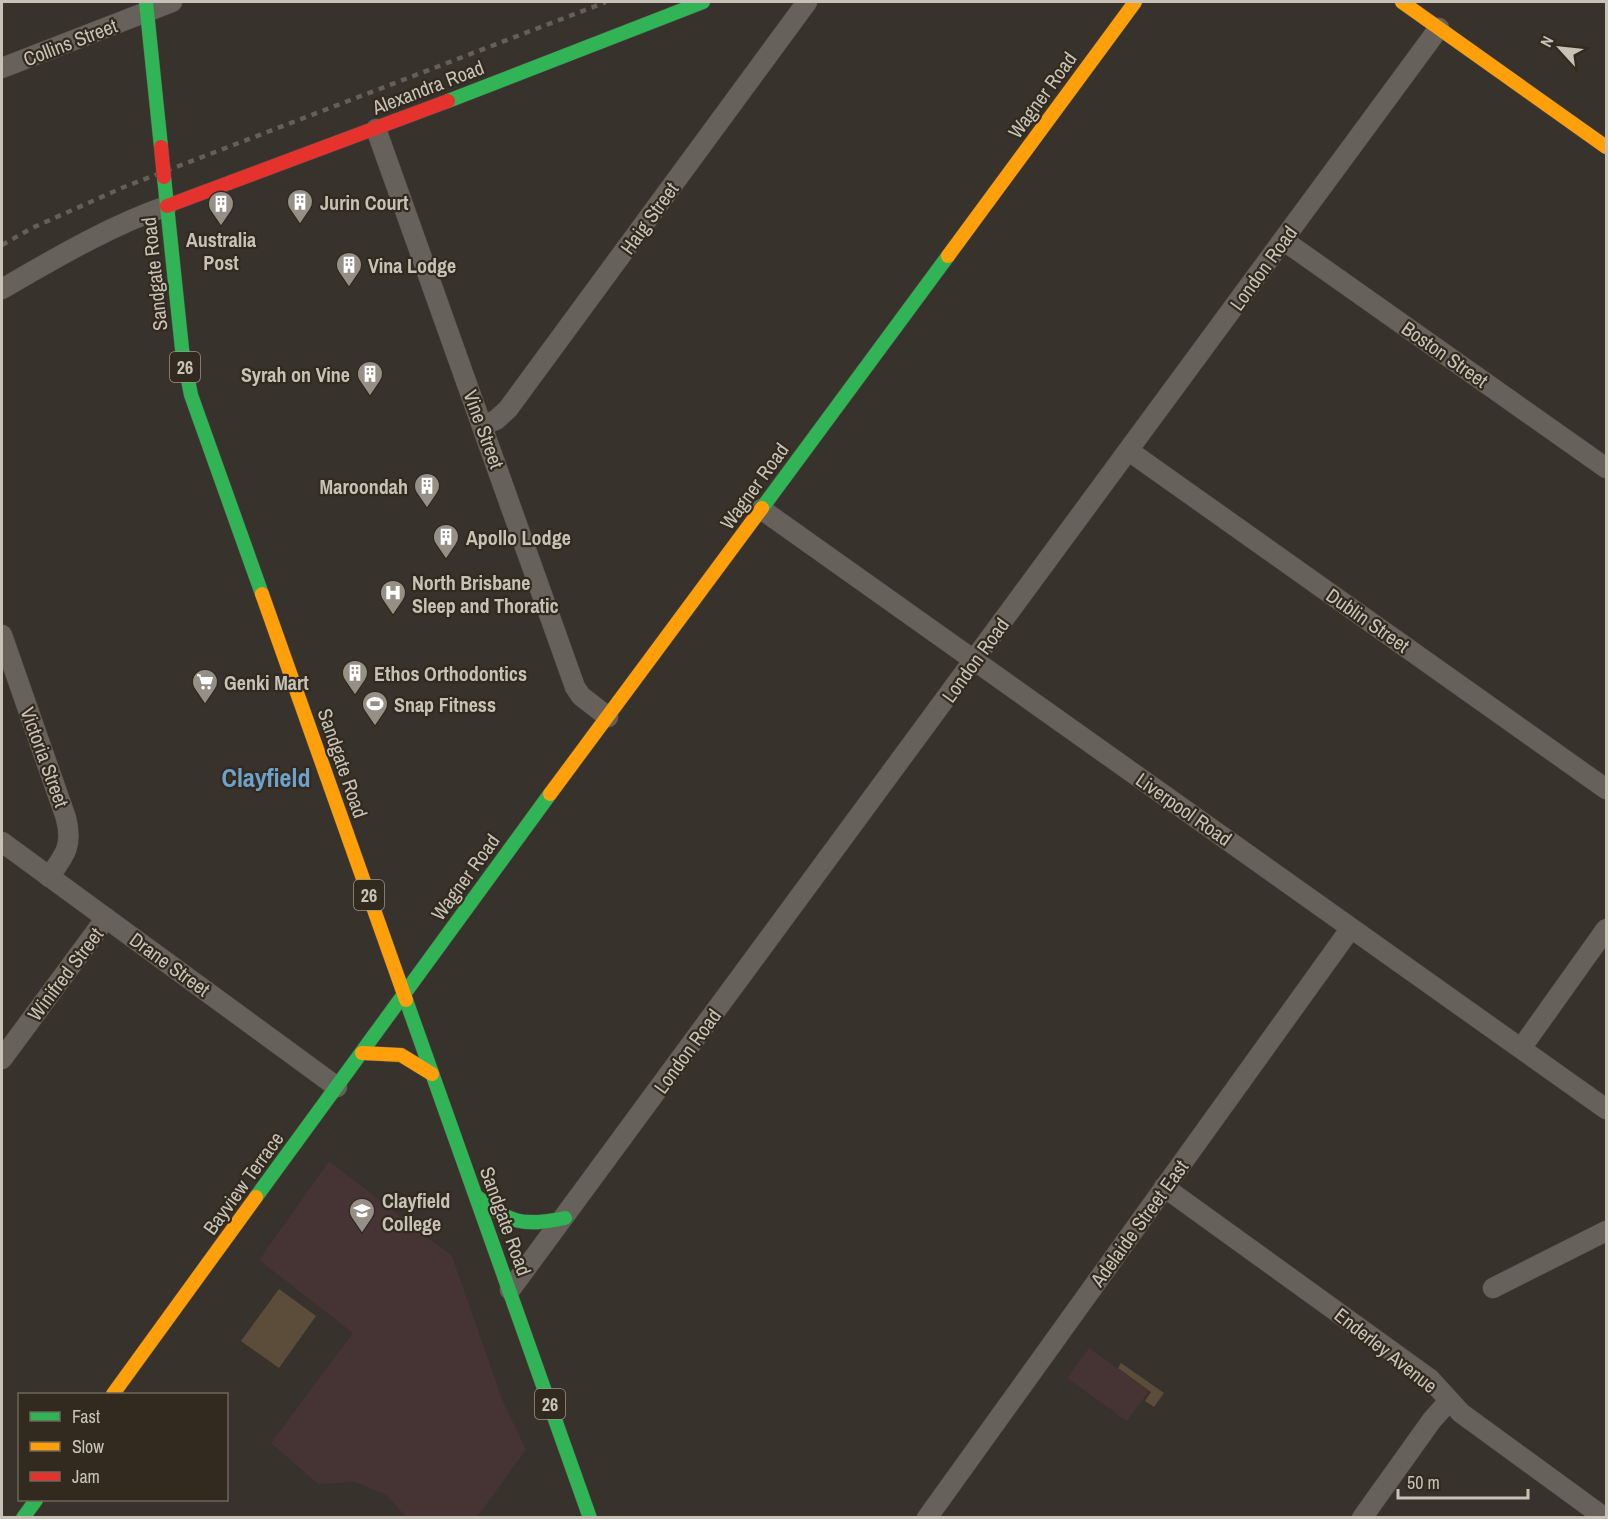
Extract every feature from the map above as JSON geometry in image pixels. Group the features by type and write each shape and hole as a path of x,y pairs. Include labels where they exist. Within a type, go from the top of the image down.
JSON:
{"main road":[{"name":"Alexandra Road","path":"167,206 376,129 703,2"},
{"name":"Wagner Road","path":"404,993 1135,2"},
{"path":"1402,2 1606,147"},
{"name":"Sandgate Road","path":"146,7 182,349 191,395 590,1518"},
{"name":"Bayview Terrace","path":"114,1393 404,993"},
{"path":"362,1053 401,1055 432,1074"},
{"path":"476,1196 502,1216 513,1221 533,1224 565,1218"},
{"path":"23,1518 35,1501"}],"street":[{"name":"Collins Street","path":"2,68 146,7 172,2"},
{"name":"Haig Street","path":"483,425 496,420 508,409 807,2"},
{"name":"London Road","path":"510,1290 1439,28"},
{"name":"Vine Street","path":"376,129 575,687 580,696 608,717"},
{"path":"2,289 61,255 147,213 167,206"},
{"name":"Boston Street","path":"1283,240 1606,468"},
{"name":"Dublin Street","path":"1129,451 1606,789"},
{"name":"Liverpool Road","path":"761,508 1522,1047 1606,1109"},
{"name":"Victoria Street","path":"2,635 70,833 68,849 49,877"},
{"name":"Drane Street","path":"2,842 337,1087"},
{"name":"Winifred Street","path":"2,1059 106,918"},
{"name":"Adelaide Street East","path":"927,1518 1351,928"},
{"path":"1522,1047 1606,928"},
{"name":"Enderley Avenue","path":"1164,1187 1430,1379 1474,1424 1605,1518"},
{"path":"1493,1288 1606,1231"},
{"path":"1362,1518 1432,1420 1449,1401"}],"shaded area":[{"path":"329,1161 452,1256 502,1399 526,1450 477,1517 406,1517 386,1495 355,1482 318,1484 271,1443 353,1333 259,1260"},
{"path":"279,1289 316,1316 279,1368 241,1341"},
{"path":"1089,1348 1149,1391 1127,1421 1067,1378"},
{"path":"1121,1363 1164,1393 1154,1407 1145,1401 1151,1392 1118,1368"}],"railway":[{"path":"2,245 32,228 124,187 606,2"}],"traffic: fast":[{"path":"146,2 161,147"},
{"path":"448,101 703,2"},
{"path":"164,177 182,349 191,395 262,594"},
{"path":"762,508 948,256"},
{"path":"256,1197 550,794"},
{"path":"406,1000 590,1518"},
{"path":"476,1196 498,1212 517,1220 537,1222 565,1218"},
{"path":"23,1518 35,1501"}],"traffic: slow":[{"path":"948,256 1135,2"},
{"path":"1402,2 1606,147"},
{"path":"550,794 762,508"},
{"path":"262,594 406,1000"},
{"path":"362,1053 401,1055 432,1074"},
{"path":"114,1393 256,1197"}],"traffic: jam":[{"path":"167,206 448,101"},
{"path":"161,147 164,177"}],"place":[{"name":"Jurin Court","path":"300,225"},
{"name":"Australia Post","path":"221,227"},
{"name":"Vina Lodge","path":"349,288"},
{"name":"Syrah on Vine","path":"370,397"},
{"name":"Maroondah","path":"427,509"},
{"name":"Apollo Lodge","path":"446,560"},
{"name":"North Brisbane Sleep and Thoratic","path":"393,616"},
{"name":"Ethos Orthodontics","path":"355,696"},
{"name":"Genki Mart","path":"205,705"},
{"name":"Snap Fitness","path":"375,727"},
{"name":"Clayfield College","path":"362,1234"}],"district":[{"name":"Clayfield","path":"266,777"}]}
